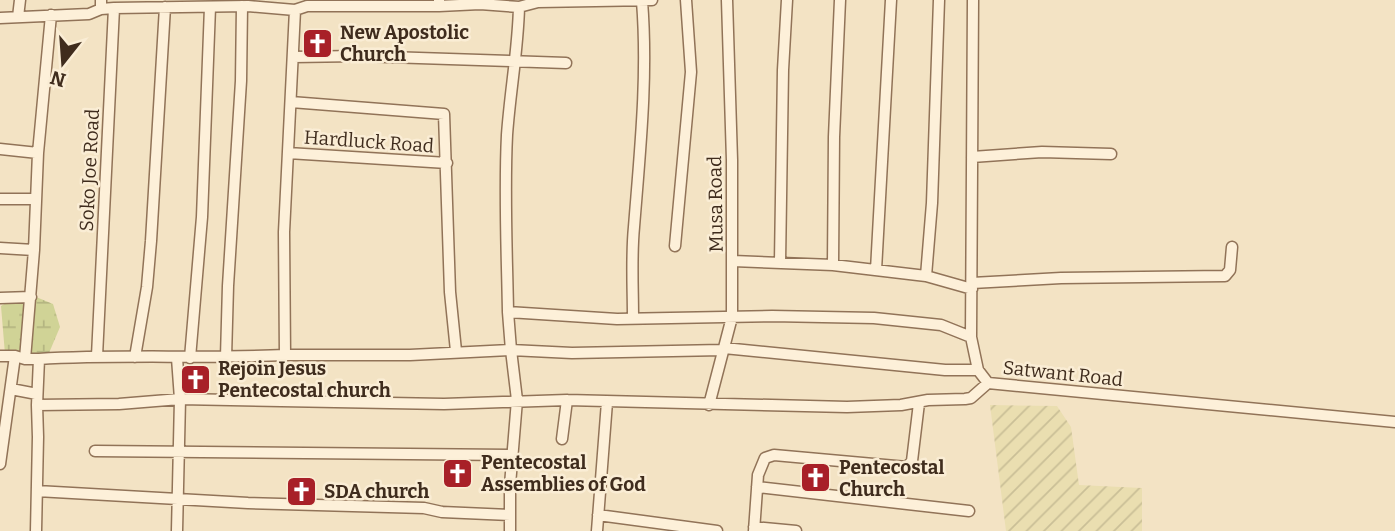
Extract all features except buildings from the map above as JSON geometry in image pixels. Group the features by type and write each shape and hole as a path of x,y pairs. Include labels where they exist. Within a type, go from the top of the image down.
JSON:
{"street":[{"path":"18,17 20,0"},
{"path":"0,18 89,14 101,5 114,8 172,4 209,7 246,4 295,10 320,3 481,2 519,7 538,1 652,0"},
{"path":"675,246 691,72 686,0"},
{"name":"Musa Road","path":"709,405 732,317 727,0"},
{"path":"780,262 783,70 787,0"},
{"path":"833,265 834,137 840,0"},
{"path":"876,270 891,0"},
{"path":"926,276 932,203 939,0"},
{"name":"Satwant Road","path":"973,0 971,337 978,370 988,383 1395,422"},
{"path":"633,318 634,228 646,47 642,1"},
{"path":"135,357 147,287 172,4"},
{"path":"226,357 246,4"},
{"path":"190,358 202,217 209,7"},
{"path":"510,531 517,400 509,312 506,163 519,7"},
{"name":"Soko Joe Road","path":"97,356 114,8"},
{"path":"285,355 284,263 295,10"},
{"path":"0,464 11,388 20,357 31,297 38,153 51,15"},
{"path":"293,57 358,56 566,63"},
{"path":"291,102 441,112 446,117 448,252 456,351"},
{"path":"0,149 38,153"},
{"path":"972,158 1042,152 1111,154"},
{"name":"Hardluck Road","path":"288,153 447,163"},
{"path":"0,199 35,199"},
{"path":"733,261 833,265 926,276 972,286 1061,278 1225,276 1230,270 1232,247"},
{"path":"0,248 34,250"},
{"path":"0,298 31,297"},
{"path":"509,312 603,319 810,317 914,321 941,325 971,337"},
{"path":"0,356 39,359 97,356 190,358 410,355 511,350 572,353 723,349 945,370 978,370"},
{"path":"177,358 180,399 177,531"},
{"path":"36,531 39,359"},
{"path":"11,388 37,399 119,404 180,399 444,404 567,400 847,407 971,398 988,383"},
{"path":"562,439 567,400"},
{"path":"597,531 607,402"},
{"path":"796,531 754,529 757,487 765,457 774,454 907,467 912,461 919,403"},
{"path":"95,451 512,455"},
{"path":"757,487 970,511"},
{"path":"37,491 510,514"},
{"path":"598,515 717,531"}],"shaded area":[{"path":"990,405 1057,406 1071,427 1079,485 1142,488 1142,531 1006,531"}],"green space":[{"path":"24,292 53,304 60,327 49,353 28,361 5,354 1,306"}],"place":[{"name":"New Apostolic Church","path":"317,43"},
{"name":"Rejoin Jesus Pentecostal church","path":"195,379"},
{"name":"Pentecostal Assemblies of God","path":"458,473"},
{"name":"Pentecostal Church","path":"816,478"},
{"name":"SDA church","path":"301,491"}]}
